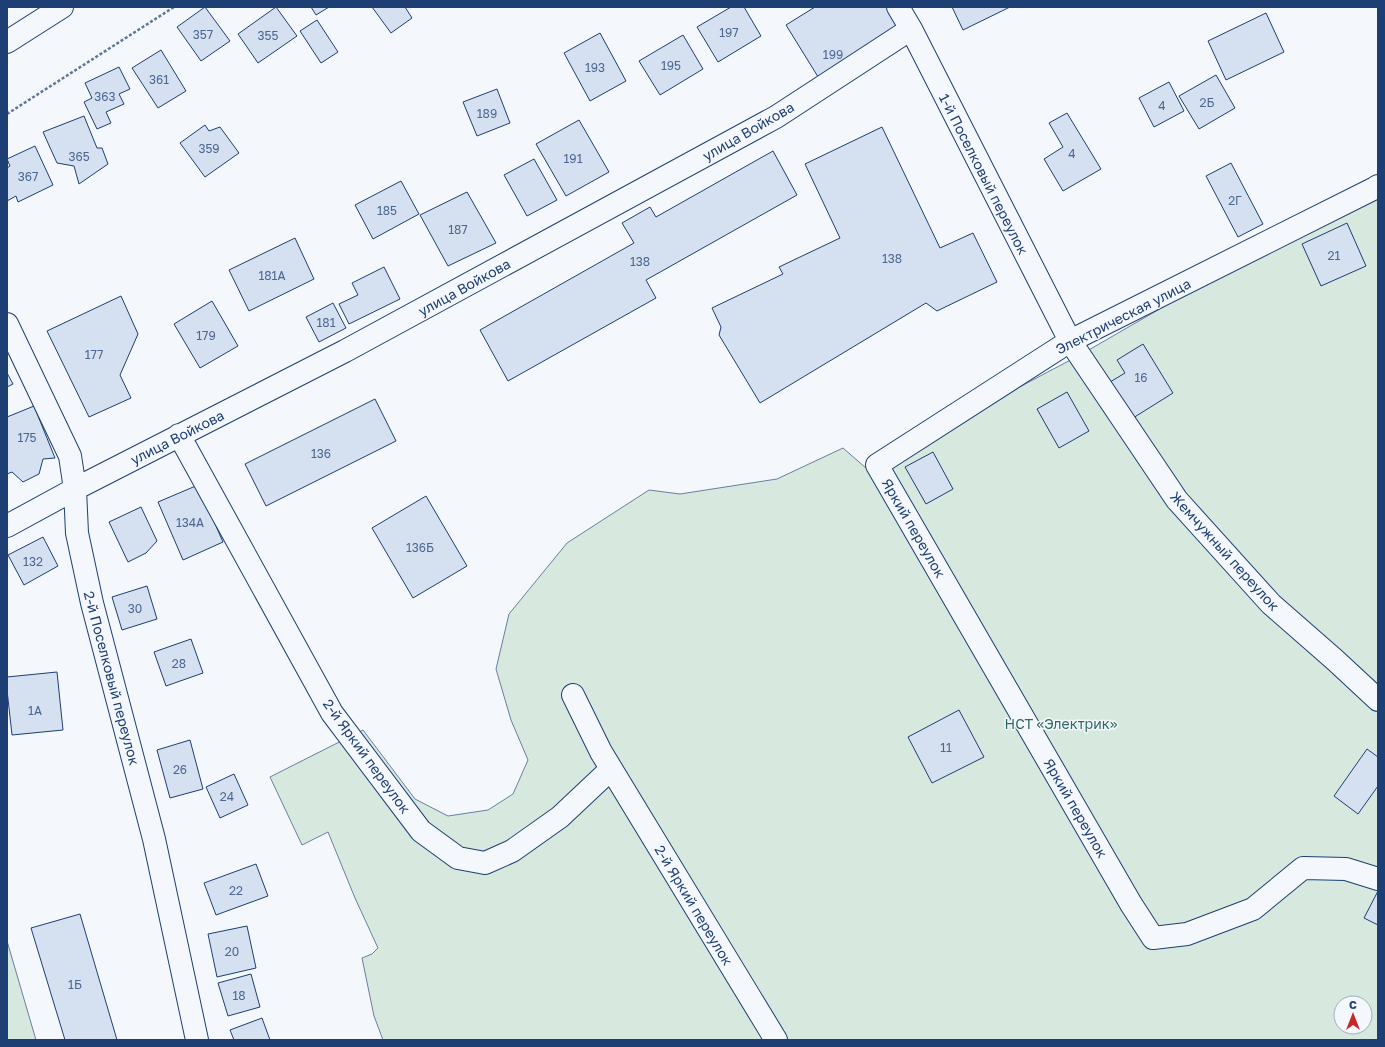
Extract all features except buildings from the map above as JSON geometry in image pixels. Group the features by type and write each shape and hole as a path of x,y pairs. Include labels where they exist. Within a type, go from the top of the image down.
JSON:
{"street":[{"path":"7,42 62,7"},
{"name":"1-й Поселковый переулок","path":"898,7 911,29 1070,341"},
{"name":"улица Войкова","path":"7,526 179,435 346,351 776,117 911,29"},
{"name":"Электрическая улица","path":"877,465 1070,341 1378,186"},
{"name":"2-й Поселковый переулок","path":"7,324 70,456 75,489 77,533 92,603 154,838 197,1040"},
{"name":"Жемчужный переулок","path":"1070,341 1177,500 1271,604 1378,700"},
{"name":"2-й Яркий переулок","path":"179,435 332,713 421,831 458,858 485,863 512,851 560,817 612,769"},
{"name":"Яркий переулок","path":"877,465 1131,904 1153,938 1187,934 1253,909 1303,868 1346,870 1378,879"},
{"name":"2-й Яркий переулок","path":"573,694 601,752 776,1040"}],"path":[{"path":"7,114 174,7"}],"green space":[{"name":"НСТ «Электрик»","path":"1378,183 1378,1040 383,1040 374,1016 362,958 372,954 378,948 355,898 328,832 302,845 270,777 363,730 415,799 448,816 488,810 513,794 528,760 511,720 496,669 509,614 567,543 649,490 680,494 777,479 843,448 866,468 1080,355"},
{"path":"7,941 36,1040 7,1040"}]}
